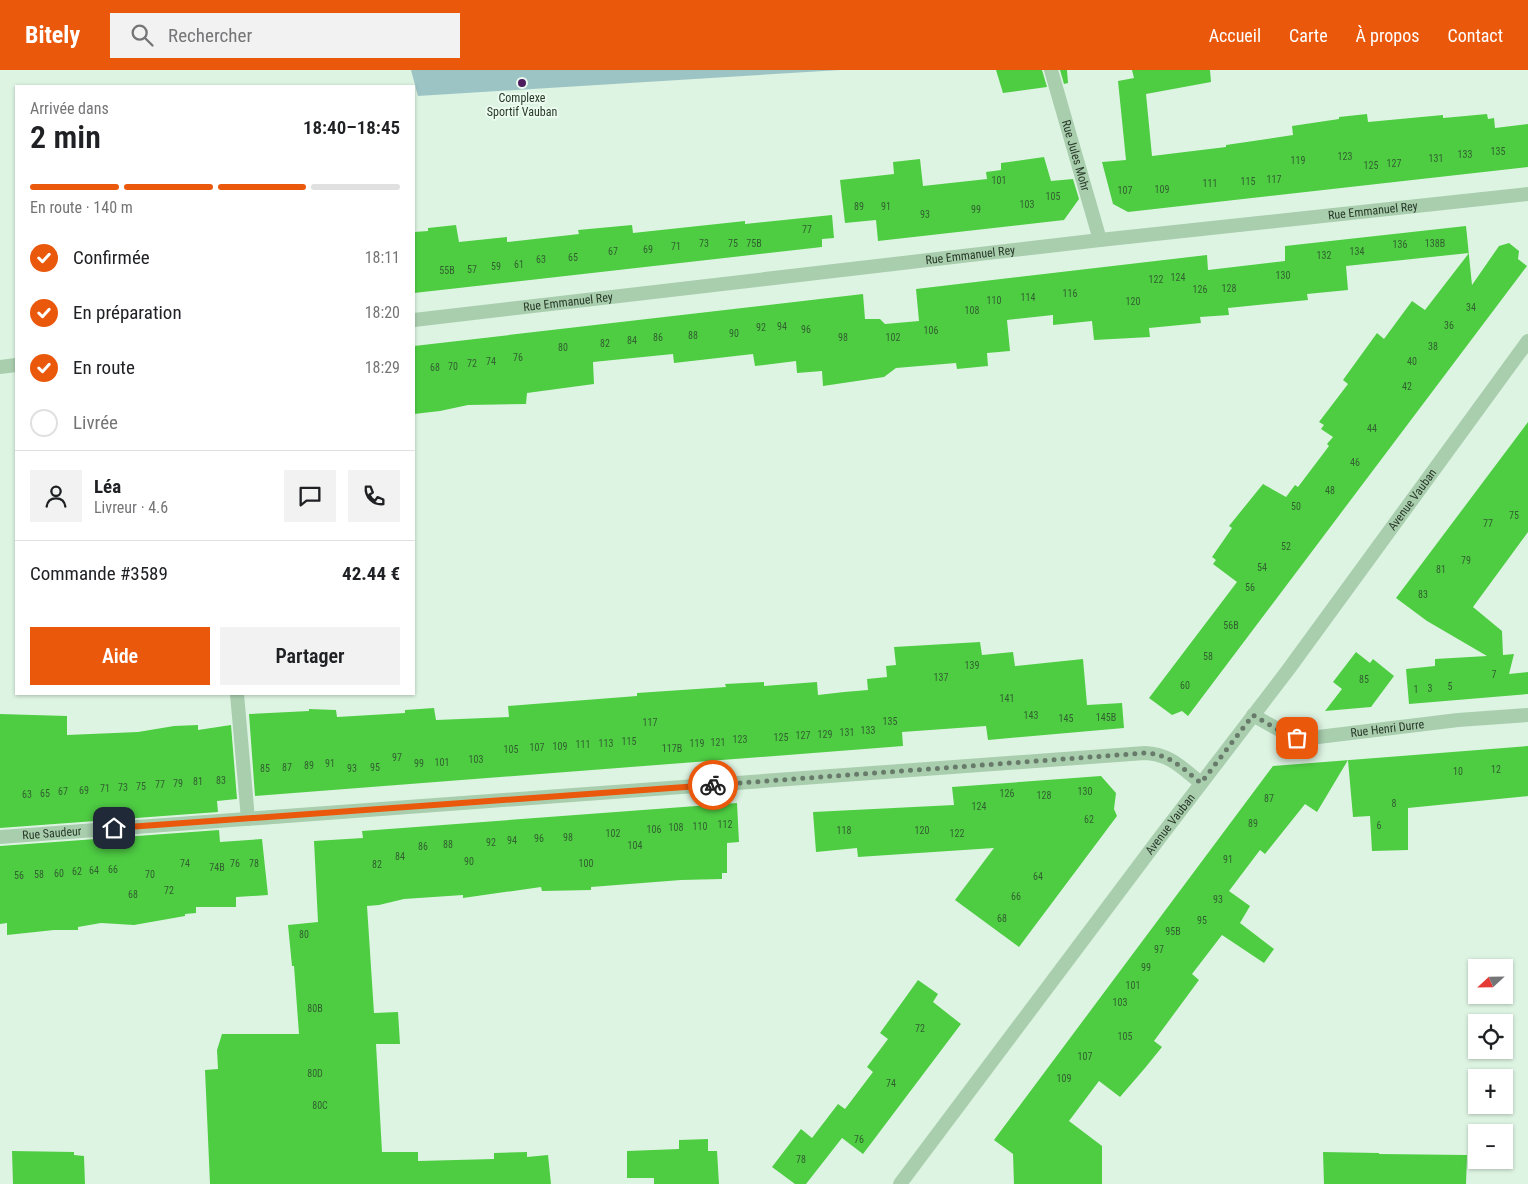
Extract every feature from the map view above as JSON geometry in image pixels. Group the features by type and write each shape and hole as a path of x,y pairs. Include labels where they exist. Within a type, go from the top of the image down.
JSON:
{"street":[{"name":"Rue Jules Mohr","path":"1051,70 1100,240"},
{"name":"Rue Emmanuel Rey","path":"415,320 1100,240 1528,194"},
{"name":"Avenue Vauban","path":"900,1184 1253,715 1528,341"},
{"path":"0,367 15,365"},
{"path":"237,695 248,819"},
{"name":"Rue Henri Durre","path":"1253,715 1285,734 1297,738 1310,738 1458,720 1528,715"},
{"name":"Rue Saudeur","path":"0,837 1145,753 1168,757 1201,783"}],"shaded area":[{"name":"Complexe Sportif Vauban","path":"411,70 840,70 418,96"}],"building":[{"path":"996,70 1042,70 1047,87 1003,93"},
{"path":"1060,70 1067,70 1068,83 1064,84"},
{"path":"1132,70 1210,70 1211,82 1146,94 1152,156 1226,147 1226,145 1293,135 1292,126 1339,119 1339,117 1367,114 1368,122 1443,115 1443,118 1487,114 1488,119 1494,118 1495,128 1528,124 1528,167 1128,212 1113,204 1102,162 1126,160 1118,81 1134,78"},
{"path":"1044,157 1051,181 1073,179 1079,199 1064,220 878,241 876,220 845,223 840,180 894,174 893,162 920,159 923,186 987,179 986,172 1001,170 1001,163"},
{"path":"832,215 834,238 822,239 822,247 415,293 415,232 428,231 428,228 456,225 459,242 507,237 507,242 579,234 578,230 632,225 633,233 745,221 745,224"},
{"path":"1466,226 1469,253 1346,266 1348,290 1307,294 1308,300 1228,308 1229,315 1200,317 1201,323 1149,328 1150,337 1094,340 1092,321 1053,325 1053,315 1007,320 1010,351 987,353 988,366 957,369 956,363 896,368 884,377 823,386 822,371 797,373 796,361 755,366 753,354 674,363 673,354 593,362 594,384 527,393 526,404 468,405 415,414 415,346 863,294 865,319 880,319 885,324 919,321 916,289 1207,255 1208,270 1285,261 1285,246"},
{"path":"1509,243 1519,251 1518,259 1527,266 1188,716 1182,711 1172,715 1149,698 1237,582 1213,564 1216,560 1212,557 1232,528 1229,526 1263,484 1286,497 1295,485 1298,487 1329,446 1327,444 1333,437 1321,429 1324,425 1319,422 1348,384 1343,380 1377,333 1384,339 1412,301 1425,310 1469,253 1472,285 1499,246"},
{"path":"1528,422 1528,532 1473,607 1502,631 1503,655 1514,654 1509,674 1528,672 1528,694 1409,704 1406,669 1435,666 1435,659 1487,656 1427,621 1396,598"},
{"path":"980,642 982,655 1013,652 1015,666 1083,659 1087,705 1122,703 1124,728 988,740 986,726 902,732 903,746 255,796 249,714 309,711 309,709 336,710 337,717 405,713 405,710 434,708 436,720 509,717 508,706 637,696 637,693 726,687 725,684 764,682 764,686 817,682 818,695 868,690 867,679 887,677 886,666 896,665 894,647"},
{"path":"1356,652 1370,663 1373,659 1394,676 1371,707 1325,711 1342,689 1333,682"},
{"path":"0,714 67,716 67,735 138,732 174,726 198,725 198,730 231,725 237,799 217,801 218,812 0,828"},
{"path":"1528,746 1528,796 1408,808 1408,850 1372,851 1370,816 1353,817 1348,760"},
{"path":"1348,760 1317,812 1305,804 1265,854 1260,850 1229,891 1250,906 1240,923 1274,949 1264,963 1222,935 1192,974 1199,980 1154,1041 1162,1047 1145,1068 1120,1097 1099,1081 1069,1121 1102,1146 1102,1184 1014,1184 1013,1154 994,1140 1273,766"},
{"path":"1101,776 1116,793 1114,809 1117,816 1019,947 955,900 994,848 858,857 857,848 816,852 813,812 954,805 952,787"},
{"path":"737,803 739,842 727,843 727,873 722,873 722,879 681,880 591,887 591,890 542,891 541,887 463,898 463,895 404,899 367,906 374,1013 398,1012 400,1044 376,1044 382,1152 418,1152 418,1161 494,1159 494,1153 527,1152 527,1157 548,1155 551,1184 210,1184 205,1070 218,1069 217,1050 222,1034 299,1034 294,966 292,966 288,925 318,922 314,841 363,838 362,831"},
{"path":"219,830 220,842 262,839 268,895 236,897 236,907 196,907 196,913 134,925 101,923 78,927 78,930 54,930 7,935 7,923 0,924 0,846"},
{"path":"918,980 938,994 933,1002 961,1024 863,1154 842,1138 806,1184 795,1184 772,1167 801,1129 812,1138 838,1104 845,1109 873,1072 867,1067 888,1039 880,1033"},
{"path":"708,1139 708,1151 717,1151 719,1184 654,1184 654,1178 627,1178 627,1151 679,1149 679,1140"},
{"path":"12,1151 74,1152 74,1155 84,1156 85,1184 13,1184"},
{"path":"1323,1152 1467,1155 1466,1184 1324,1184"}],"way so far":[{"path":"713,785 1145,753 1168,757 1201,783 1253,715 1285,734 1297,738"}],"place":[{"name":"Complexe Sportif Vauban","path":"522,83"}],"route":[{"path":"114,828 713,785"}]}
